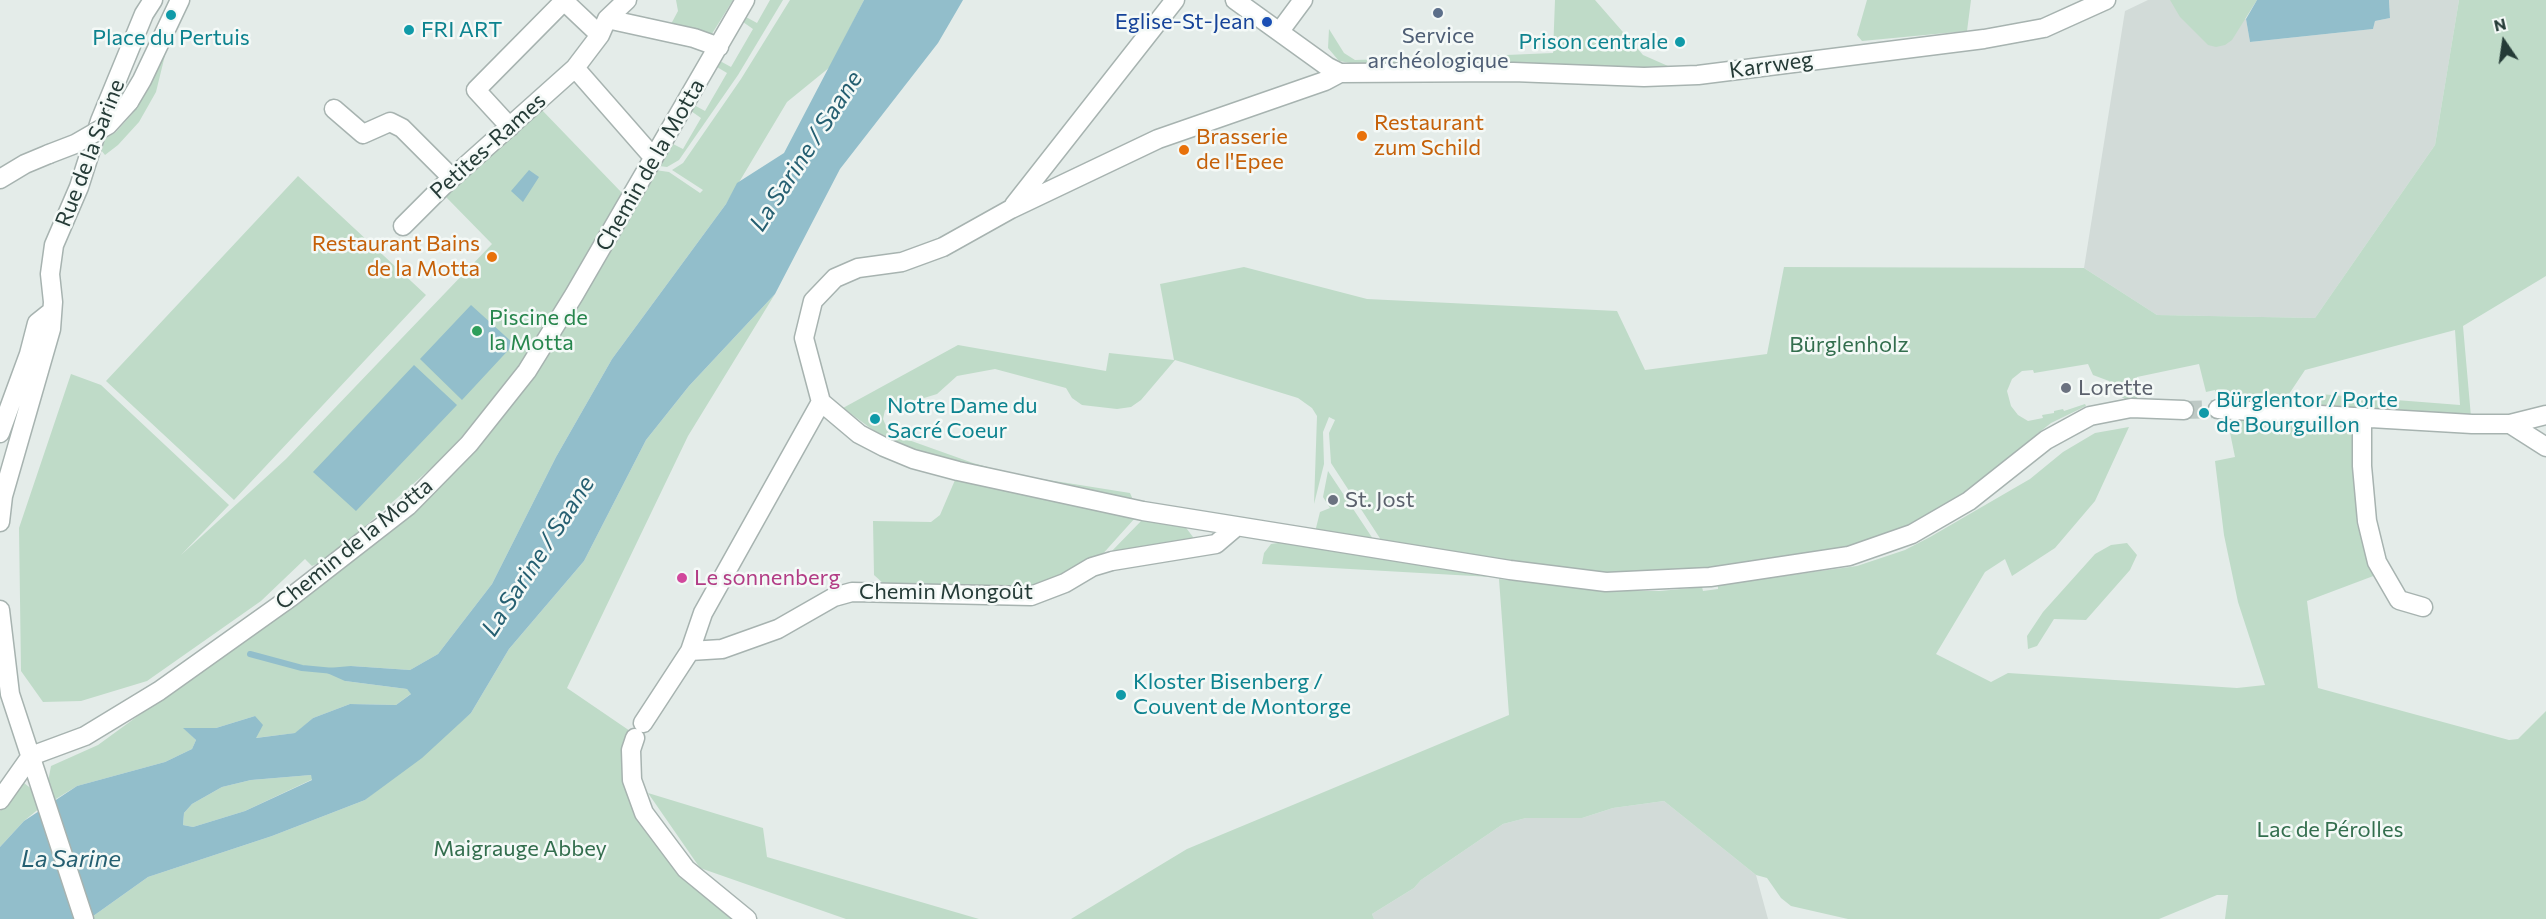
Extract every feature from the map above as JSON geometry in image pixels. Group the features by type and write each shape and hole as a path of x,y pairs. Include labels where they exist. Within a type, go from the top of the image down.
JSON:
{"street":[{"name":"Rue de la Sarine","path":"0,522 3,496 51,329 50,274 54,244 79,187 100,121 144,14 153,0"},
{"path":"0,179 25,164 75,144 108,124 129,102 142,80 180,0"},
{"path":"510,126 476,90 564,0 604,27 694,38 719,47"},
{"name":"Petites-Rames","path":"403,226 452,178 575,68 604,27 627,0"},
{"name":"Chemin de la Motta","path":"31,756 85,736 159,691 291,597 408,506 470,444 527,371 574,295 745,0"},
{"path":"1011,209 1175,0"},
{"path":"1235,0 1328,67 1340,73"},
{"path":"1280,31 1303,0"},
{"name":"Karrweg","path":"1340,73 1513,72 1644,77 1698,75 1984,39 2044,28 2106,0"},
{"path":"575,68 653,157"},
{"path":"1340,73 1325,81 1158,139 1011,209 943,247 902,262 858,268 836,278 813,301 804,338 821,402 859,434 913,459 958,471 1103,503 1236,527 1510,570 1606,582 1710,577 1850,556 1912,534 1969,501 2046,440 2090,416 2131,408 2184,410"},
{"path":"334,109 363,134 390,122 402,128 452,178"},
{"path":"0,434 29,354 37,323 52,311"},
{"path":"747,919 686,869 644,813 632,780 631,750 639,731 690,651 703,613 821,402"},
{"path":"2218,409 2472,424 2510,424 2546,415"},
{"path":"2362,418 2362,466 2367,521 2377,562 2399,600 2422,607"},
{"path":"2510,424 2534,432 2546,431"},
{"path":"2510,424 2546,447"},
{"name":"Chemin Mongoût","path":"690,651 722,650 778,629 834,597 852,592 1031,596 1065,583 1092,567 1112,561 1216,544 1236,527"},
{"path":"0,610 10,694 84,919"},
{"path":"0,800 31,756"}],"shaded area":[{"path":"2148,0 2193,0 2197,14 2246,19 2250,42 2373,29 2375,21 2390,18 2389,0 2459,0 2435,145 2315,318 2157,315 2084,268 2125,11"},
{"path":"1664,801 1756,875 1768,919 1374,919 1372,914 1414,888 1421,880 1503,824 1526,818 1582,818 1613,808"}],"green space":[{"path":"676,0 733,0 710,37 670,26 678,11"},
{"path":"770,0 783,0 738,75 679,160 667,167 659,166 671,143 683,149 701,118 691,111 694,105 705,111 727,73 717,67 720,61 731,67 753,29 743,22 746,17 757,23"},
{"path":"790,0 864,0 830,67 787,102 726,204 612,359 556,457 492,584 438,654 410,670 351,666 345,681 407,689 412,693 396,705 350,704 313,718 296,733 255,738 255,716 216,728 184,728 196,740 192,749 165,762 77,786 51,802 47,787 51,766 98,745 386,535 460,468 536,372 655,170 669,172 700,193 703,190 672,170 683,163 741,79"},
{"path":"1555,0 1595,0 1643,55 1668,66 1662,69 1611,70 1436,63 1433,61 1436,58 1553,53"},
{"path":"1867,0 1971,0 1967,31 1862,41 1857,35"},
{"path":"2170,0 2257,0 2232,40 2216,47 2208,45 2180,17"},
{"name":"Bürglenholz","path":"2459,0 2546,0 2546,276 2463,326 2471,417 2318,405 2319,394 2460,405 2455,330 2305,370 2283,403 2217,402 2215,390 2206,392 2199,364 2137,377 2137,399 2125,399 2113,392 2109,381 2093,375 2088,364 2034,373 2033,370 2022,371 2012,379 2007,391 2011,406 2018,415 2028,421 2043,418 2042,415 2054,413 2054,411 2063,409 2064,411 2085,404 2086,406 2051,423 2037,434 2034,442 1963,495 1907,527 1847,548 1713,570 1603,574 1383,543 1331,463 1329,433 1335,420 1329,417 1323,432 1324,464 1314,504 1317,416 1312,408 1298,398 1175,360 1141,400 1131,407 1117,409 1082,405 1072,398 1066,388 995,369 957,376 937,394 885,410 883,419 889,433 973,463 1017,475 1130,493 1134,502 969,468 888,441 843,408 958,345 1106,371 1109,353 1174,360 1160,284 1244,267 1367,299 1617,311 1645,370 1767,354 1784,267 2084,268 2157,315 2315,318 2435,145"},
{"path":"1329,29 1344,53 1355,60 1420,58 1422,61 1420,63 1356,64 1339,61 1328,48"},
{"path":"166,51 156,92 139,122 118,145 105,155 96,144 116,132 133,113 150,86"},
{"path":"540,108 623,194 568,292 519,370 447,454 328,559 312,566 305,559 261,601 147,681 81,701 43,702 21,671 19,528 71,374 101,385 229,505 181,555 286,459 492,244 446,197"},
{"path":"298,176 426,295 234,500 106,381"},
{"name":"Maigrauge Abbey","path":"775,294 688,436 567,688 630,731 622,749 622,775 634,815 679,874 737,919 89,919 148,877 272,836 365,800 471,713 509,649 584,561 646,440 689,386"},
{"name":"Lac de Pérolles","path":"2227,418 2341,424 2348,426 2353,433 2357,524 2370,567 2376,575 2307,601 2318,688 2509,740 2518,739 2546,711 2546,919 2225,919 2228,895 2217,895 2159,919 1848,919 1791,906 1781,898 1767,878 1756,875 1664,801 1613,808 1582,818 1526,818 1503,824 1421,880 1414,888 1372,914 1374,919 1071,919 1187,849 1509,715 1499,579 1606,591 1660,591 1702,587 1703,591 1718,589 1718,585 1857,566 1905,550 1930,537 2030,479 2063,452 2095,433 2129,427 2095,501 2055,548 2012,576 2005,559 1985,572 1936,654 1991,682 2008,673 2237,688 2265,685 2238,602 2224,535 2215,461 2235,457"},
{"path":"1328,471 1375,542 1315,532 1320,512 1330,508 1323,497"},
{"path":"955,480 1135,518 1100,557 1033,589 884,584 874,575 873,521 931,522 940,515"},
{"path":"1144,518 1184,525 1193,537 1191,543 1108,555"},
{"path":"1284,542 1491,577 1262,564 1264,553 1271,544"},
{"path":"2127,543 2137,555 2130,570 2086,620 2054,619 2037,646 2028,649 2027,636 2043,612 2095,554 2111,545"},
{"path":"311,775 313,779 245,811 193,827 183,825 184,813 192,804 222,787 251,780"},
{"path":"24,783 33,790 41,807 24,821 0,847 0,811"},
{"path":"648,793 763,828 767,857 979,919 846,919 700,868"}],"water":[{"name":"La Sarine","path":"864,0 963,0 938,43 840,169 775,294 689,386 646,440 584,561 509,649 471,713 422,758 365,800 272,836 148,877 89,919 0,919 0,847 24,821 77,786 165,762 192,749 196,740 183,728 216,728 255,716 263,725 256,738 295,733 313,718 350,704 396,705 411,694 407,689 345,681 327,673 328,668 351,666 410,670 438,654 492,584 556,457 612,359 726,204 737,183 784,153","holes":["311,775 312,780 245,811 193,827 183,825 184,813 192,804 222,787 251,780"]},
{"path":"2257,0 2389,0 2390,18 2375,21 2373,29 2250,42 2246,19"},
{"path":"529,170 539,177 523,202 511,191"},
{"path":"471,305 514,344 462,400 420,359"},
{"path":"414,365 457,405 356,511 313,472"}],"waterway":[{"path":"250,654 302,668 334,671"}],"tunnel":[{"path":"2184,410 2218,409"}],"place":[{"name":"Service archéologique","path":"1438,13"},
{"name":"Place du Pertuis","path":"171,15"},
{"name":"Eglise-St-Jean","path":"1267,22"},
{"name":"FRI ART","path":"409,30"},
{"name":"Prison centrale","path":"1680,42"},
{"name":"Restaurant zum Schild","path":"1362,136"},
{"name":"Brasserie de l'Epee","path":"1184,150"},
{"name":"Restaurant Bains de la Motta","path":"492,257"},
{"name":"Piscine de la Motta","path":"477,331"},
{"name":"Lorette","path":"2066,388"},
{"name":"Bürglentor / Porte de Bourguillon","path":"2204,413"},
{"name":"Notre Dame du Sacré Coeur","path":"875,419"},
{"name":"St. Jost","path":"1333,500"},
{"name":"Le sonnenberg","path":"682,578"},
{"name":"Kloster Bisenberg / Couvent de Montorge","path":"1121,695"}],"water label":[{"name":"La Sarine / Saane","path":"806,151"},
{"name":"La Sarine / Saane","path":"538,556"}]}
